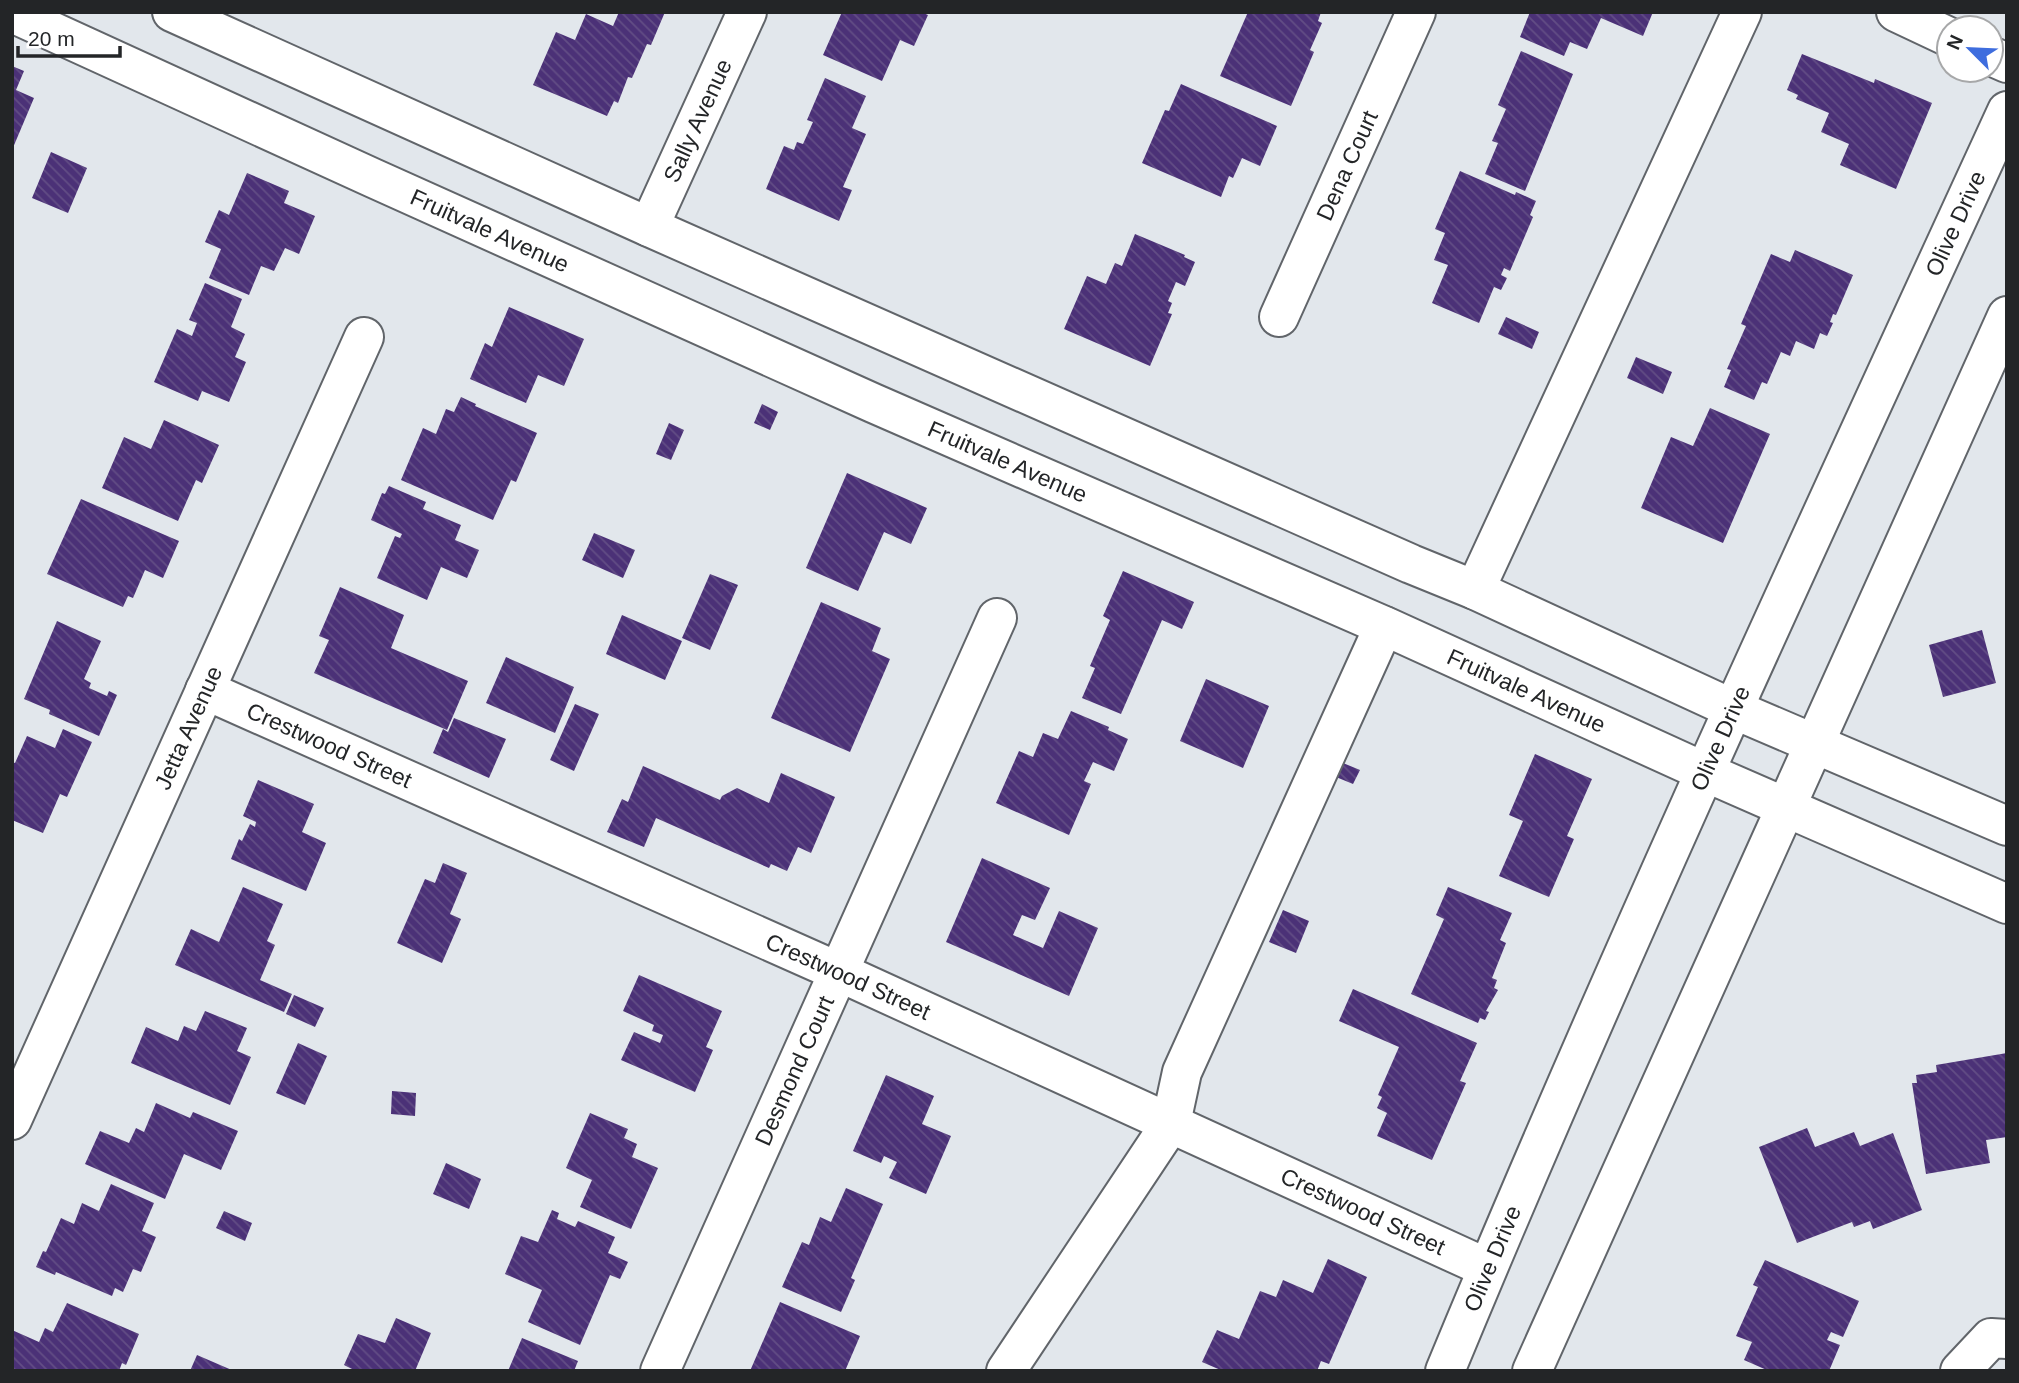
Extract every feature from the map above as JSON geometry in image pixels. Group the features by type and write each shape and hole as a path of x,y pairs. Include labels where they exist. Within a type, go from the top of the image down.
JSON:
{"main road":[{"path":"172,12 649,226 1475,590 1733,709 2007,826"},
{"name":"Sally Avenue","path":"649,226 747,12"},
{"name":"Dena Court","path":"1279,317 1416,12"},
{"path":"1475,590 1742,12"},
{"path":"1896,12 1935,30"},
{"name":"Fruitvale Avenue","path":"12,13 360,173 873,403 1384,626 1705,772 2007,904"},
{"name":"Olive Drive","path":"1444,1371 1733,709 2007,111"},
{"path":"1532,1371 2007,316"},
{"name":"Jetta Avenue","path":"12,1119 364,337"},
{"name":"Desmond Court","path":"660,1371 998,618"},
{"path":"1006,1371 1171,1123 1182,1072 1384,626"},
{"name":"Crestwood Street","path":"205,690 839,972 1487,1268"},
{"path":"1960,1371 1991,1339 2007,1339"}],"building":[{"path":"619,12 665,12 651,45 647,44 632,78 628,77 618,103 614,101 607,116 533,85 556,32 575,40 586,14 613,26"},
{"path":"842,12 921,12 928,15 914,46 900,40 882,81 823,55"},
{"path":"1248,12 1321,12 1318,21 1322,23 1310,50 1314,52 1291,106 1220,76"},
{"path":"1530,12 1653,12 1643,36 1601,18 1587,49 1570,42 1564,56 1520,37"},
{"path":"1521,51 1573,74 1525,191 1485,174 1498,143 1492,141 1506,109 1498,105"},
{"path":"1802,54 1874,83 1875,79 1932,103 1896,189 1840,165 1849,144 1821,132 1829,113 1796,99 1798,95 1787,90"},
{"path":"12,66 24,71 16,90 34,98 12,150"},
{"path":"825,78 866,96 852,128 866,134 843,187 852,190 839,221 766,189 784,146 794,150 797,142 803,144 813,122 807,120"},
{"path":"1181,84 1277,126 1260,166 1242,158 1233,178 1229,176 1221,197 1142,163 1165,110 1169,111"},
{"path":"51,152 87,168 68,213 32,198"},
{"path":"1460,171 1515,195 1516,192 1536,201 1530,215 1533,217 1510,271 1504,268 1501,275 1507,278 1501,290 1494,287 1479,323 1432,303 1448,265 1434,260 1445,233 1435,229"},
{"path":"247,173 289,191 284,203 315,216 299,254 285,248 274,271 261,266 249,295 209,278 221,249 205,242 219,210 229,215"},
{"path":"1135,234 1185,255 1184,257 1195,262 1185,286 1176,282 1168,301 1172,303 1168,313 1172,314 1150,366 1064,329 1087,276 1106,284 1115,263 1122,266"},
{"path":"1795,250 1853,275 1836,315 1833,314 1830,322 1833,323 1827,336 1820,333 1814,349 1796,341 1790,356 1781,352 1767,384 1762,382 1754,400 1724,387 1731,370 1727,369 1746,326 1741,324 1771,254 1790,262"},
{"path":"205,283 242,299 231,327 245,334 235,357 246,362 229,402 202,391 198,401 154,382 177,329 192,336 197,323 189,320"},
{"path":"509,307 584,339 564,386 538,375 526,403 470,379 485,343 492,347"},
{"path":"1506,317 1539,332 1532,349 1498,334"},
{"path":"1636,357 1672,372 1663,394 1627,378"},
{"path":"461,397 476,404 475,406 537,433 516,482 511,480 493,520 401,480 423,428 436,434 446,409 454,412"},
{"path":"762,404 778,412 770,430 754,423"},
{"path":"1710,408 1770,434 1723,543 1641,508 1671,437 1693,446"},
{"path":"164,420 219,445 202,483 196,480 178,521 102,488 124,437 151,449"},
{"path":"669,423 684,430 671,460 656,454"},
{"path":"847,473 927,508 911,544 884,532 858,591 806,568"},
{"path":"389,486 426,502 423,509 461,525 455,540 479,550 467,578 441,567 427,600 377,578 395,536 400,538 402,534 371,520 382,493 385,494"},
{"path":"81,499 179,541 163,578 145,570 133,598 128,596 123,607 47,574"},
{"path":"594,533 635,550 623,578 582,560"},
{"path":"1123,571 1194,602 1182,629 1162,620 1121,714 1082,698 1095,668 1090,666 1110,620 1103,616"},
{"path":"710,574 738,585 710,650 682,638"},
{"path":"340,587 404,615 391,648 468,681 447,730 314,673 329,640 319,636"},
{"path":"821,602 881,628 872,651 890,659 850,752 771,718"},
{"path":"622,615 682,641 665,680 606,654"},
{"path":"57,621 101,641 84,679 91,683 89,688 107,696 109,691 117,695 99,736 49,714 50,710 24,699"},
{"path":"1982,630 1996,683 1943,697 1929,645"},
{"path":"506,657 574,687 555,733 486,703"},
{"path":"1206,679 1269,706 1243,768 1180,741"},
{"path":"575,704 599,714 574,771 550,760"},
{"path":"1071,711 1109,727 1108,730 1128,739 1114,771 1093,762 1084,781 1091,784 1069,835 996,803 1019,751 1033,757 1043,733 1058,739"},
{"path":"454,718 506,739 489,778 433,753 443,729 448,732"},
{"path":"63,729 92,742 67,797 60,794 43,833 12,820 12,762 15,763 27,736 55,748"},
{"path":"1535,754 1592,779 1567,836 1574,839 1549,897 1499,876 1523,821 1509,815"},
{"path":"1343,763 1360,770 1353,784 1336,777"},
{"path":"643,766 720,800 722,796 737,788 769,803 781,773 835,797 811,853 798,847 787,871 771,864 769,868 656,818 644,847 607,832 622,799 628,802"},
{"path":"258,780 314,804 302,832 326,843 306,891 231,859 239,839 242,841 250,824 255,827 256,822 243,816"},
{"path":"982,858 1050,888 1035,920 1022,915 1013,935 1043,948 1059,911 1098,928 1069,996 946,942"},
{"path":"443,863 467,873 450,914 461,919 442,963 397,943 425,879 435,883"},
{"path":"243,887 283,904 267,941 275,945 260,980 292,994 284,1012 175,965 191,929 219,942"},
{"path":"1448,887 1512,913 1500,940 1506,943 1492,978 1497,980 1494,988 1498,990 1486,1011 1489,1012 1485,1020 1480,1018 1478,1023 1411,994 1444,919 1436,915"},
{"path":"1283,910 1309,921 1296,953 1269,942"},
{"path":"639,975 722,1011 706,1047 713,1050 695,1092 621,1060 634,1032 660,1043 663,1035 652,1031 654,1025 623,1011"},
{"path":"1353,989 1477,1043 1460,1081 1466,1083 1432,1160 1377,1136 1387,1113 1377,1108 1382,1097 1378,1095 1399,1047 1339,1021"},
{"path":"294,995 324,1008 315,1027 286,1014"},
{"path":"205,1011 247,1028 237,1051 251,1057 230,1105 131,1063 146,1027 178,1041 184,1026 196,1031"},
{"path":"298,1043 327,1056 305,1105 276,1093"},
{"path":"2007,1053 2007,1137 1986,1140 1990,1163 1926,1174 1912,1083 1917,1083 1916,1075 1937,1072 1936,1065"},
{"path":"886,1075 934,1096 922,1124 951,1136 926,1194 889,1178 897,1162 884,1156 881,1163 853,1151"},
{"path":"392,1091 416,1093 415,1116 391,1114"},
{"path":"156,1103 190,1118 193,1112 238,1131 221,1170 184,1154 165,1199 85,1164 100,1131 129,1143 136,1128 144,1132"},
{"path":"590,1113 628,1129 624,1138 637,1144 632,1157 658,1168 631,1229 580,1207 592,1180 566,1168"},
{"path":"1807,1128 1815,1147 1854,1132 1860,1146 1893,1133 1922,1210 1873,1229 1870,1221 1854,1227 1852,1222 1797,1243 1759,1147"},
{"path":"446,1163 481,1179 469,1209 433,1194"},
{"path":"111,1184 154,1203 142,1231 156,1237 141,1272 133,1269 123,1292 115,1288 112,1296 56,1272 55,1275 36,1267 61,1218 74,1224 82,1203 99,1211"},
{"path":"846,1188 883,1204 851,1278 855,1280 841,1312 782,1287 802,1242 809,1245 820,1217 831,1222"},
{"path":"552,1210 559,1213 557,1219 575,1227 578,1221 615,1237 608,1253 628,1262 620,1279 610,1275 580,1345 528,1322 542,1290 505,1274 521,1236 538,1242"},
{"path":"224,1211 252,1223 245,1241 216,1228"},
{"path":"1328,1259 1367,1277 1329,1364 1321,1361 1317,1371 1223,1371 1202,1362 1217,1330 1239,1339 1260,1291 1276,1297 1283,1280 1313,1293"},
{"path":"1765,1260 1859,1301 1843,1337 1831,1332 1827,1340 1840,1345 1829,1371 1769,1371 1744,1360 1752,1342 1736,1336 1758,1287 1753,1285"},
{"path":"780,1302 860,1336 845,1371 750,1371"},
{"path":"67,1303 139,1334 126,1365 122,1363 119,1371 12,1370 12,1330 39,1342 45,1328 53,1332"},
{"path":"396,1318 431,1333 415,1371 356,1371 344,1365 358,1334 385,1343"},
{"path":"522,1338 578,1361 574,1371 508,1371"},
{"path":"197,1355 234,1371 190,1371"}]}
